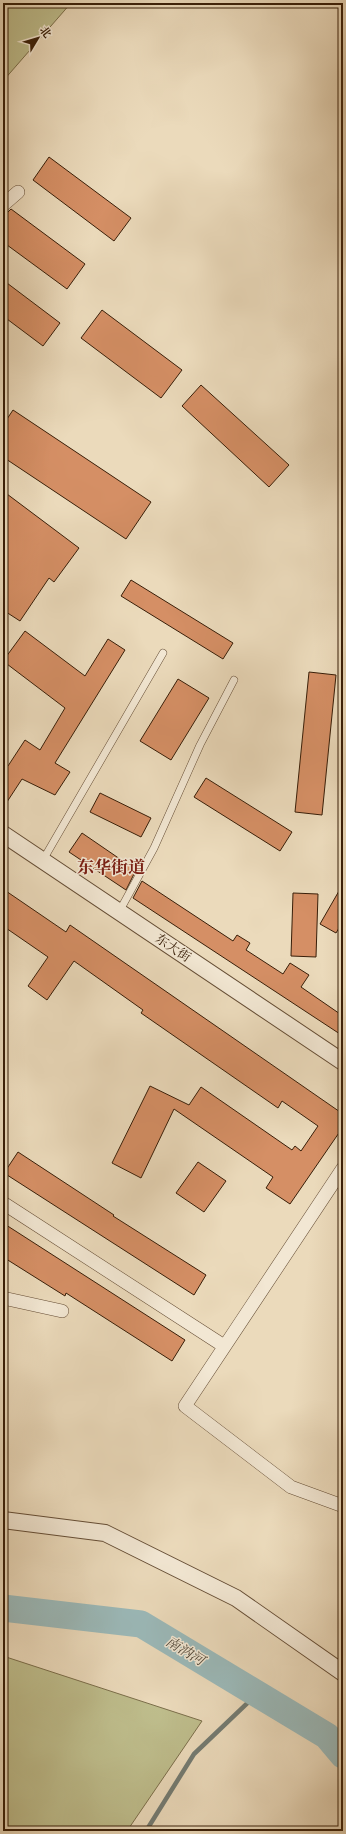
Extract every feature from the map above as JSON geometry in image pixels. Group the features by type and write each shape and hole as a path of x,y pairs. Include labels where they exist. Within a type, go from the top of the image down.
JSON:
{"street":[{"path":"3,205 18,192"},
{"name":"东大街","path":"3,834 343,1062"},
{"path":"343,1168 185,1406 291,1487 343,1506"},
{"path":"3,1203 224,1346"},
{"path":"3,1298 62,1311"},
{"path":"3,1520 105,1533 236,1598 343,1673"}],"lane":[{"path":"43,860 162,653"},
{"path":"119,912 154,848 200,745 234,680"}],"shaded area":[{"path":"3,3 71,3 3,81"},
{"path":"3,1656 202,1721 127,1831 3,1831"}],"building":[{"path":"49,157 131,218 114,241 33,180"},
{"path":"11,209 85,264 67,289 3,242 3,217"},
{"path":"3,280 60,323 43,346 3,316"},
{"path":"102,310 182,370 161,398 81,338"},
{"path":"201,385 289,465 269,487 182,406"},
{"path":"13,410 151,502 126,539 3,457 3,425"},
{"path":"3,491 79,548 54,582 49,578 20,621 3,610"},
{"path":"131,580 233,643 223,659 121,596"},
{"path":"25,631 85,676 108,639 125,650 55,763 70,772 55,795 22,779 3,808 3,762 8,766 25,740 40,750 65,708 3,661"},
{"path":"309,672 336,675 322,815 295,812"},
{"path":"178,679 209,698 171,760 140,741"},
{"path":"206,778 292,832 280,851 194,797"},
{"path":"100,793 151,818 141,837 90,812"},
{"path":"82,833 136,870 126,890 69,852"},
{"path":"142,881 233,941 237,935 250,943 246,950 283,974 290,963 309,975 301,987 343,1016 343,1036 133,898"},
{"path":"343,884 343,930 339,928 336,933 320,924"},
{"path":"3,889 66,932 70,925 343,1114 343,1127 290,1204 266,1188 273,1177 174,1109 141,1178 112,1163 150,1086 189,1105 201,1087 292,1150 295,1146 301,1151 318,1126 282,1101 278,1108 141,1013 143,1010 74,961 47,1000 28,986 48,957 3,926"},
{"path":"293,893 318,894 316,957 291,956"},
{"path":"18,1152 114,1215 113,1216 206,1275 194,1295 4,1173"},
{"path":"198,1162 226,1181 204,1212 176,1193"},
{"path":"3,1223 185,1340 172,1361 66,1293 65,1296 3,1257"}],"waterway":[{"name":"南汭河","path":"3,1608 141,1624 327,1736 343,1755"},
{"path":"146,1831 194,1754 257,1694"}],"district":[{"name":"东华街道","path":"111,867"}]}
